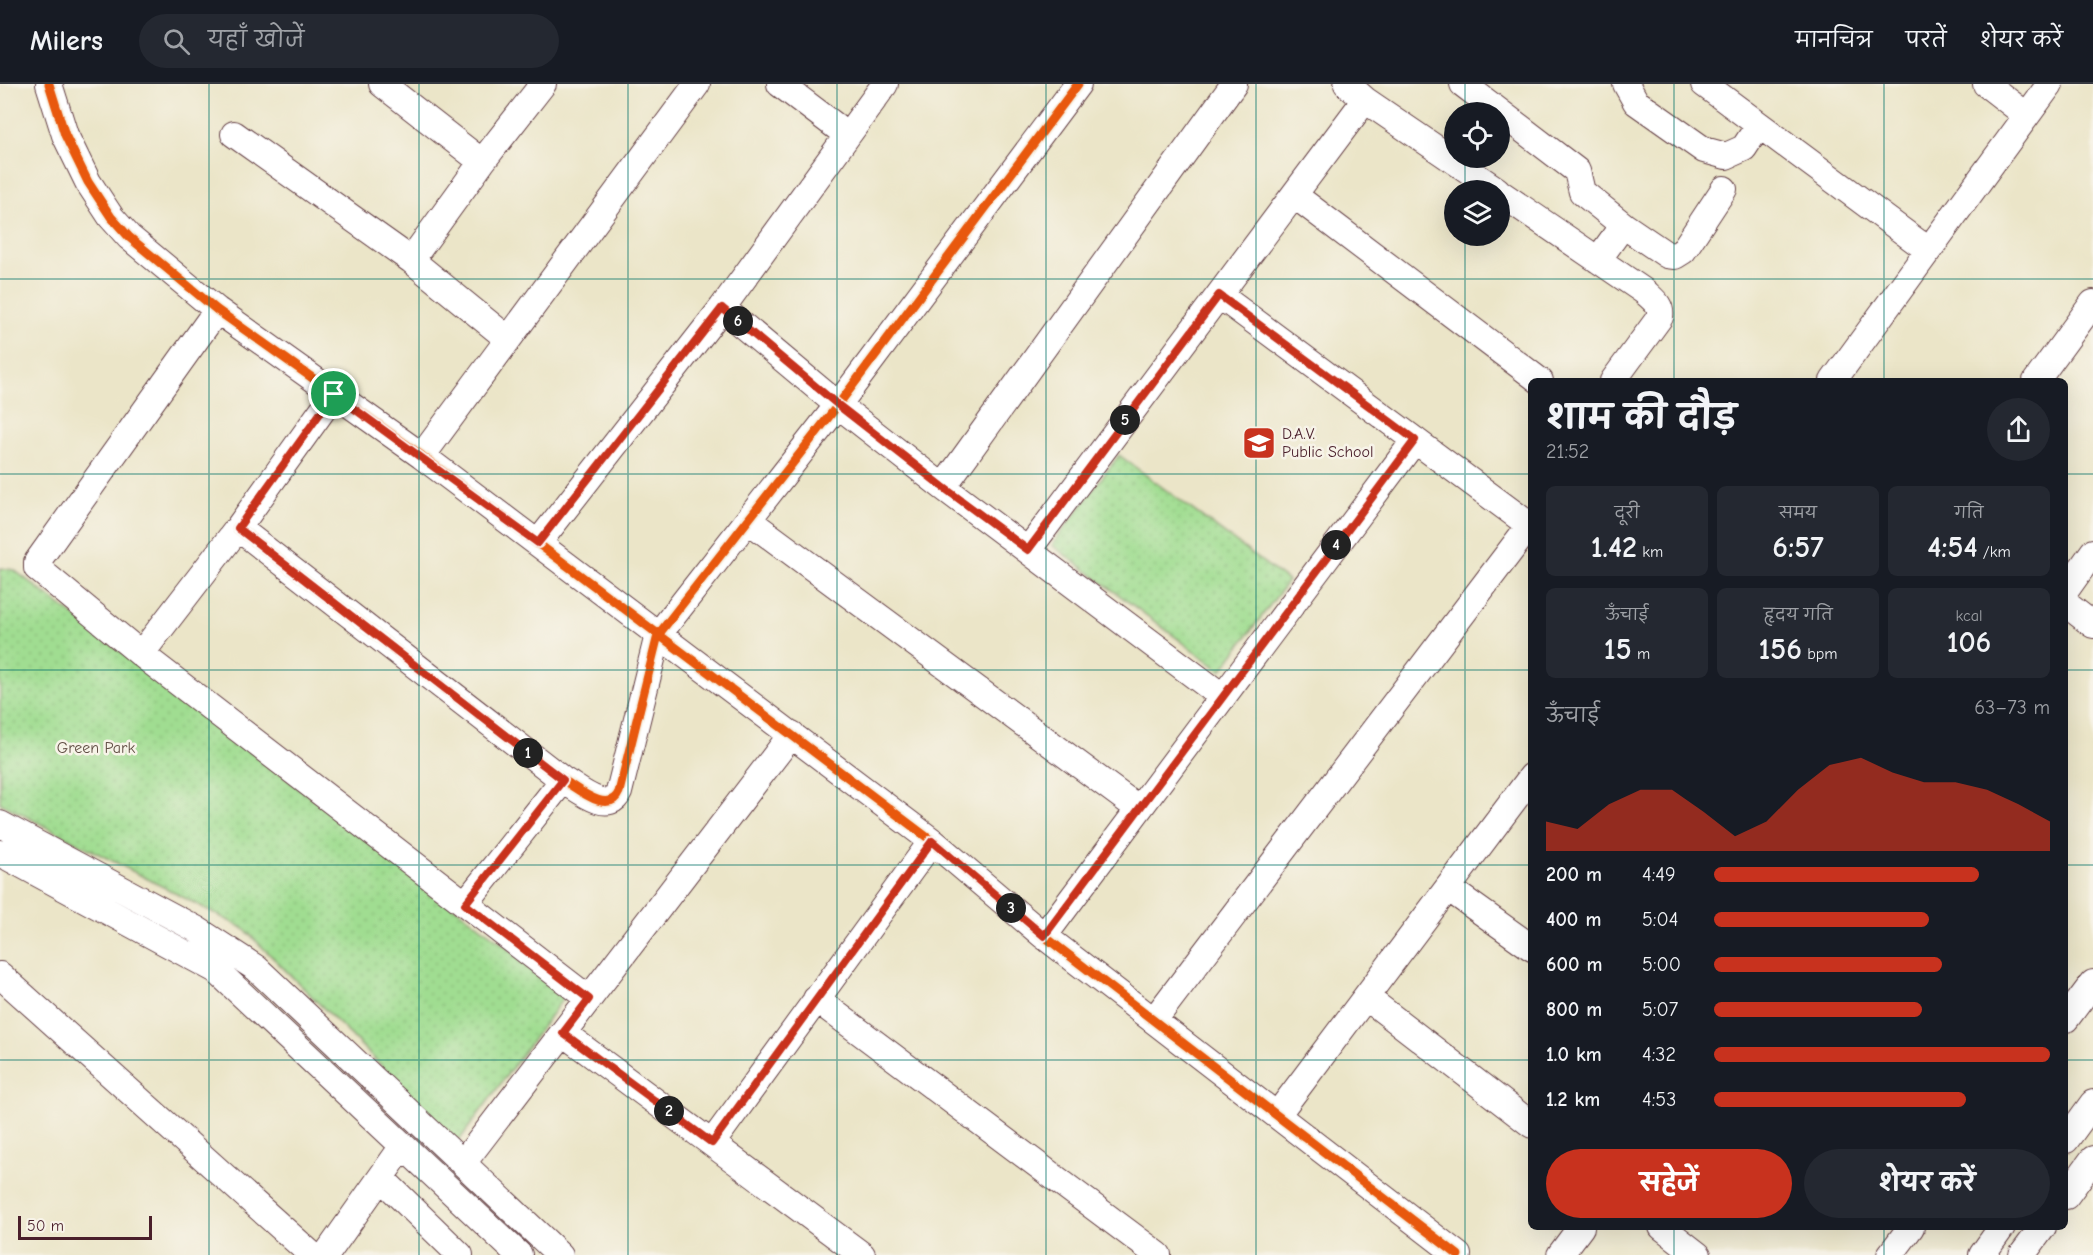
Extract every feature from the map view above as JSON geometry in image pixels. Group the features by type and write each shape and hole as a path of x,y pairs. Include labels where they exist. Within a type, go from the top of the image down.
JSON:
{"street":[{"path":"49,84 65,135 88,182 111,218 129,237 217,310 422,456 932,841 1044,936 1458,1255"},
{"path":"382,84 482,162"},
{"path":"411,260 482,162 543,84"},
{"path":"422,456 697,84"},
{"path":"780,84 846,134"},
{"path":"538,543 722,308 846,134 885,84"},
{"path":"238,528 563,780 601,802 616,799 658,635 838,405 1078,84"},
{"path":"943,487 1234,84"},
{"path":"1463,84 1577,171 1582,192 1623,225 1666,255 1676,256 1683,251 1724,189"},
{"path":"1626,84 1636,102 1704,150 1726,156 1744,148 1759,125"},
{"path":"1704,84 1928,250"},
{"path":"1986,84 2026,115"},
{"path":"1835,378 2050,84"},
{"path":"1028,550 1294,195 1356,92 1481,180"},
{"path":"234,134 411,260 508,339"},
{"path":"1294,195 1536,378"},
{"path":"1510,200 1645,292 1661,309 1660,317 1615,378"},
{"path":"1598,260 1623,225"},
{"path":"1219,295 1528,524"},
{"path":"2038,378 2093,303"},
{"path":"722,308 838,405 943,487 1223,697"},
{"path":"217,310 37,562 38,570 141,654 589,999"},
{"path":"141,654 238,528 334,394"},
{"path":"1044,936 1415,440"},
{"path":"748,520 1139,809"},
{"path":"1154,1020 1528,530"},
{"path":"2068,587 2093,552"},
{"path":"2068,606 2093,625"},
{"path":"463,1163 792,734"},
{"path":"465,904 563,780"},
{"path":"1277,1115 1528,781"},
{"path":"2,839 216,970 519,1255"},
{"path":"2,839 196,929 256,968 560,1255"},
{"path":"712,1143 932,841"},
{"path":"1448,888 1528,945"},
{"path":"0,975 312,1255"},
{"path":"2068,1016 2093,983"},
{"path":"1366,997 1528,1122"},
{"path":"816,999 1158,1255"},
{"path":"563,1033 862,1255"},
{"path":"2068,1137 2093,1103"},
{"path":"326,1255 403,1146"},
{"path":"2068,1193 2093,1159"},
{"path":"381,1178 460,1255"},
{"path":"1560,1255 1579,1230"},
{"path":"1666,1230 1698,1255"},
{"path":"1890,1255 1909,1230"},
{"path":"1982,1255 2000,1230"},
{"path":"2022,1255 2041,1230"}],"green space":[{"path":"1119,455 1288,581 1221,671 1052,545"},
{"name":"Green Park","path":"0,568 14,570 567,993 458,1142 243,928 0,803"}],"cycle path":[{"path":"49,84 65,135 88,182 111,217 129,237 217,310 422,456 932,841 1044,936 1458,1255"},
{"path":"238,528 563,780 592,798 601,801 614,799 619,792 658,635 838,405 1078,84"}],"place":[{"name":"D.A.V. Public School","path":"1259,443"}],"route":[{"path":"1219,295 1415,440 1044,936 932,841 712,1143 563,1033 589,999 465,904 563,780 238,528 334,394 422,456 538,543 722,308 838,405 1028,550 1219,295"}]}
